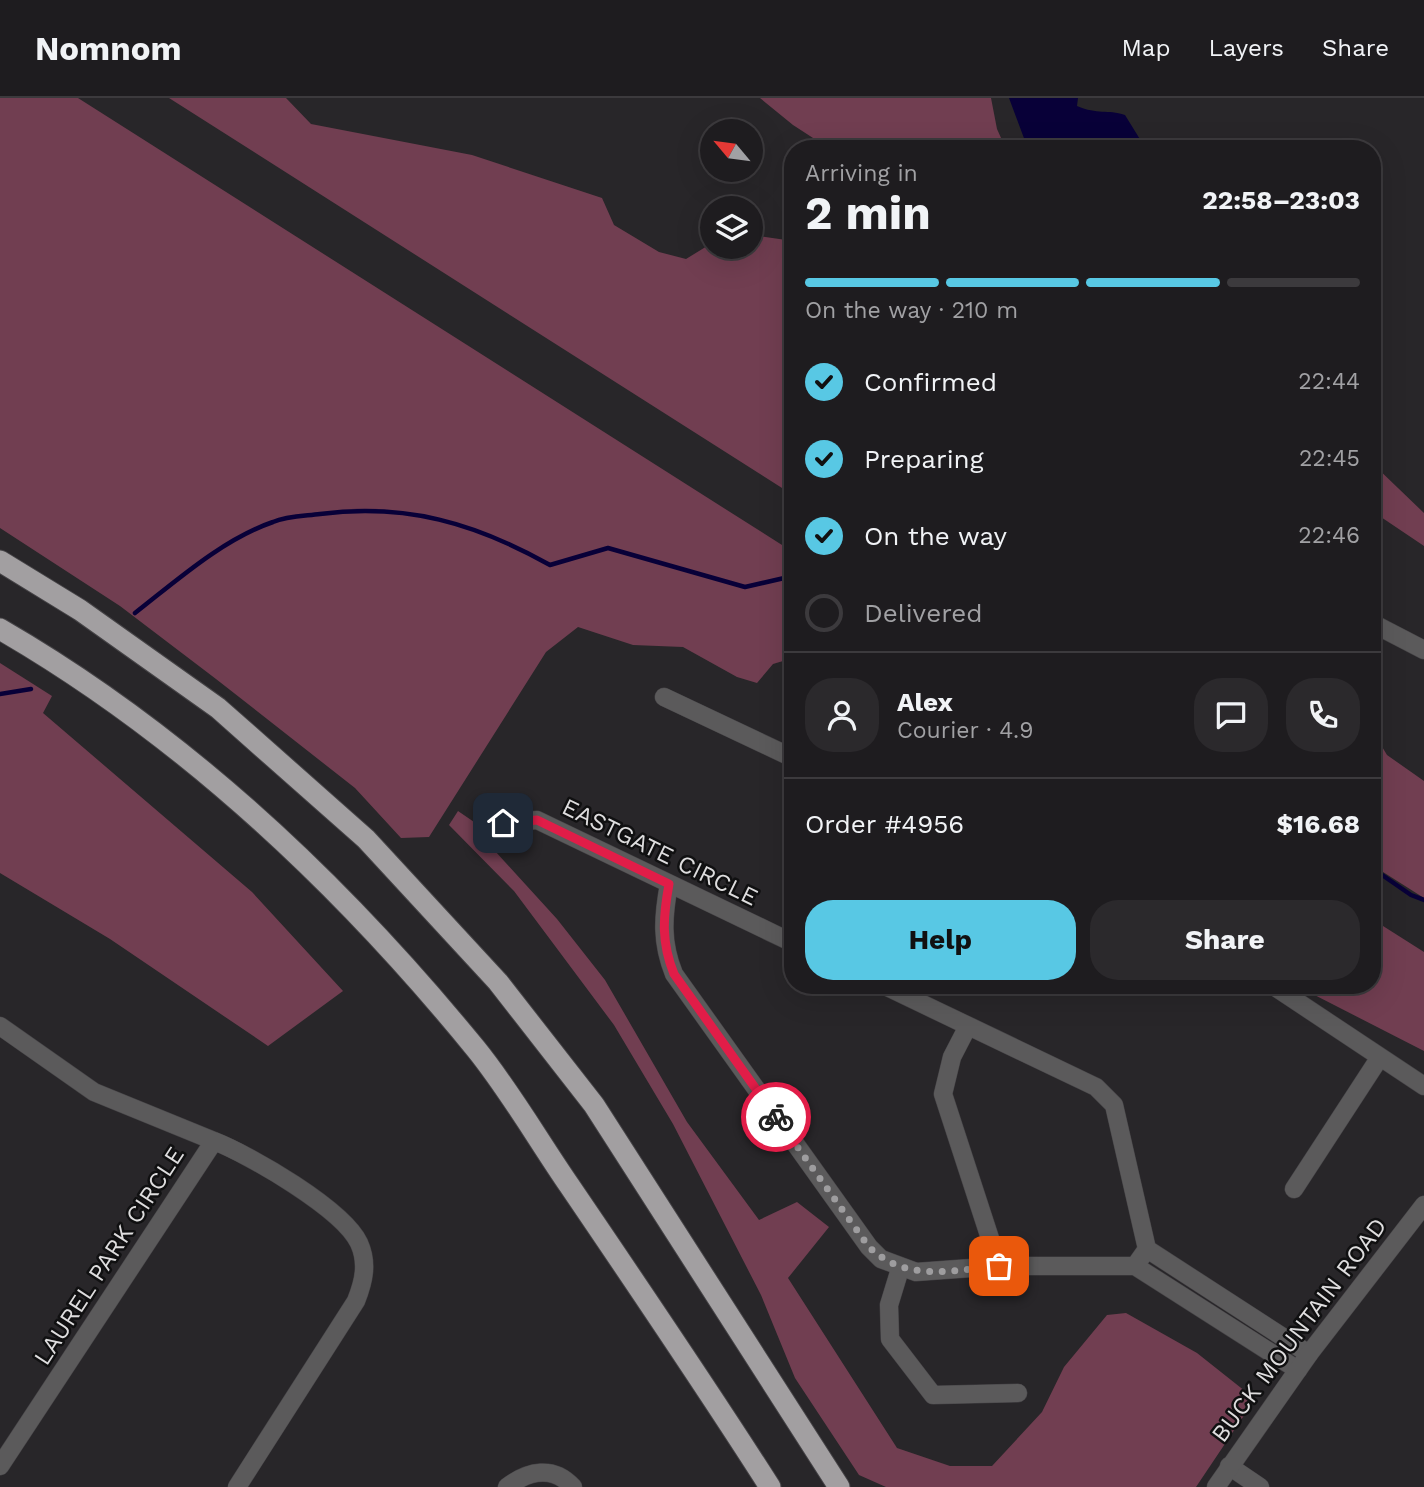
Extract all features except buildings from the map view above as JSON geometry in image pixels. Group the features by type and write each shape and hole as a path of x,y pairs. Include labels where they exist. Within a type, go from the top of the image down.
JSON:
{"highway":[{"path":"0,561 80,610 218,708 366,839 498,982 594,1105 839,1487"},
{"path":"0,629 130,713 245,806 363,917 478,1052 687,1357 770,1487"}],"street":[{"path":"1381,628 1424,650"},
{"path":"664,697 784,754"},
{"name":"EASTGATE CIRCLE","path":"503,823 537,820 784,939"},
{"path":"669,884 662,927 666,954 674,974 869,1247 881,1259 900,1269 916,1272 999,1266 1135,1266 1298,1370"},
{"path":"902,994 1096,1087 1114,1105 1147,1249 1309,1354"},
{"path":"1286,994 1424,1086"},
{"path":"0,1026 94,1092 214,1141"},
{"path":"968,1026 951,1056 943,1094 999,1266"},
{"path":"1294,1189 1380,1057"},
{"name":"LAUREL PARK CIRCLE","path":"0,1466 214,1141 279,1175 343,1222 359,1242 364,1258 365,1279 356,1301 237,1487"},
{"name":"BUCK MOUNTAIN ROAD","path":"1216,1487 1228,1466 1309,1354 1424,1205"},
{"path":"1135,1266 1147,1249"},
{"path":"900,1269 889,1305 890,1339 933,1395 1018,1393"},
{"path":"1228,1466 1260,1487"},
{"path":"507,1487 524,1475 544,1472 557,1475 573,1487"}],"shaded area":[{"path":"0,98 78,98 784,546 784,661 773,664 757,683 737,677 683,647 633,645 578,627 546,652 429,837 401,838 355,788 216,679 120,606 0,528"},
{"path":"169,98 286,98 311,124 472,155 602,198 614,225 659,252 686,259 700,250 700,259 763,259 763,237 784,240 784,489"},
{"path":"760,98 991,98 1002,140 816,140"},
{"path":"1009,98 1078,98 1077,106 1084,109 1125,115 1140,140 1025,140"},
{"path":"1381,472 1424,513 1424,546 1381,517"},
{"path":"0,663 52,696 43,713 252,892 343,991 268,1046 110,939 0,873"},
{"path":"1381,745 1387,755 1424,781 1424,898 1381,871"},
{"path":"458,811 477,824 485,840 557,919 605,980 687,1122 759,1220 797,1202 829,1227 788,1278 897,1448 950,1466 992,1466 1042,1412 1064,1367 1107,1315 1126,1313 1197,1353 1255,1399 1196,1487 886,1487 859,1475 795,1378 761,1295 673,1124 614,1025 514,891 449,825"},
{"path":"1381,925 1424,952 1424,1051 1313,994 1381,994"}],"waterway":[{"path":"135,613 201,562 254,529 290,517 351,511 382,511 439,520 495,538 550,565 608,548 745,587 784,578"},
{"path":"0,694 31,689"},
{"path":"1381,874 1411,895 1424,900"}],"way so far":[{"path":"776,1117 869,1247 881,1259 900,1269 916,1272 999,1266"}],"route":[{"path":"503,823 537,820 669,884 662,927 666,954 674,974 776,1117"}]}
